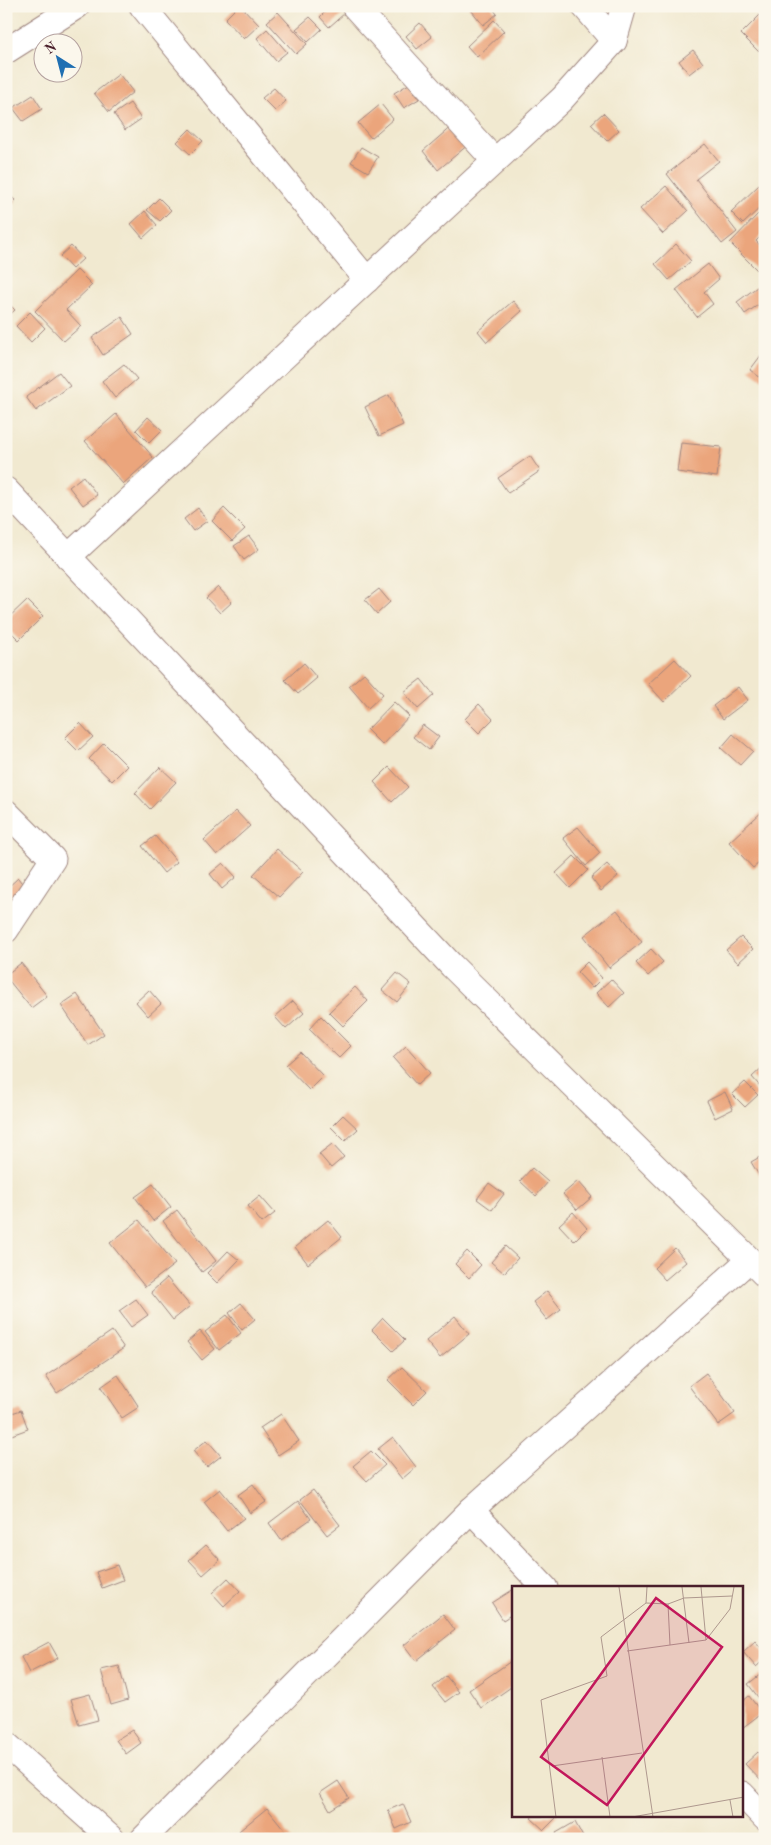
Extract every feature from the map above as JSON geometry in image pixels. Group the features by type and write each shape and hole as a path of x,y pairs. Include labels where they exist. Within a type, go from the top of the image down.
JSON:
{"street":[{"path":"6,50 77,6"},
{"path":"142,6 367,280"},
{"path":"354,6 495,161"},
{"path":"584,6 614,41"},
{"path":"68,557 562,99 614,41 624,6"},
{"path":"6,490 452,966 757,1268 471,1510 143,1839"},
{"path":"6,812 53,859 6,930"},
{"path":"471,1510 543,1586"},
{"path":"6,1744 112,1839"},
{"path":"744,1796 765,1818"}],"building":[{"path":"238,6 241,6 259,25 244,39 225,19"},
{"path":"331,6 340,6 345,13 329,27 320,17"},
{"path":"468,6 491,6 497,14 483,25"},
{"path":"765,10 765,44 758,51 741,34"},
{"path":"278,12 307,44 296,54 267,22"},
{"path":"310,17 322,29 308,42 296,29"},
{"path":"494,20 504,31 477,57 467,46"},
{"path":"420,23 432,37 417,49 406,36"},
{"path":"267,29 287,52 276,61 257,38"},
{"path":"693,50 703,63 689,74 679,61"},
{"path":"119,74 133,92 109,112 94,93"},
{"path":"409,84 419,99 404,108 394,93"},
{"path":"274,88 286,101 275,111 262,98"},
{"path":"33,95 42,109 23,121 13,108"},
{"path":"130,103 141,119 125,130 114,114"},
{"path":"381,104 393,119 371,138 358,123"},
{"path":"603,113 619,130 607,141 591,124"},
{"path":"453,125 469,144 438,170 423,151"},
{"path":"190,129 203,141 190,154 177,142"},
{"path":"705,144 719,161 696,179 737,232 722,244 667,174"},
{"path":"361,147 378,157 368,172 351,162"},
{"path":"761,183 765,187 765,203 743,224 731,212"},
{"path":"666,186 688,211 663,234 640,209"},
{"path":"6,192 16,201 6,210"},
{"path":"159,198 171,210 160,221 147,210"},
{"path":"145,211 157,225 143,238 131,224"},
{"path":"758,214 765,221 765,232 756,241 765,251 765,264 758,271 730,243"},
{"path":"676,244 691,261 669,280 655,264"},
{"path":"71,246 83,259 72,269 60,256"},
{"path":"708,264 719,279 704,292 713,304 697,317 676,290"},
{"path":"77,270 92,285 66,310 81,326 64,341 35,311"},
{"path":"765,281 765,308 761,303 745,314 737,302"},
{"path":"6,301 15,310 6,318"},
{"path":"513,301 522,311 487,342 478,331"},
{"path":"30,312 45,328 31,342 16,326"},
{"path":"122,317 133,334 103,355 92,338"},
{"path":"762,354 765,356 765,381 750,370"},
{"path":"124,364 137,379 115,398 102,381"},
{"path":"59,372 70,386 36,411 26,397"},
{"path":"389,395 403,425 379,436 365,407"},
{"path":"116,414 153,457 123,484 85,441"},
{"path":"148,417 162,430 149,443 136,430"},
{"path":"681,443 721,447 717,477 677,472"},
{"path":"530,456 540,471 508,493 498,478"},
{"path":"83,476 97,495 83,505 69,487"},
{"path":"198,508 207,521 193,531 184,519"},
{"path":"224,508 245,529 232,541 212,521"},
{"path":"249,536 259,549 244,560 234,546"},
{"path":"218,587 232,602 220,613 206,598"},
{"path":"379,589 390,602 377,614 365,600"},
{"path":"27,600 43,616 19,640 6,627 6,620"},
{"path":"675,659 691,676 664,702 648,684"},
{"path":"304,663 317,678 298,694 285,680"},
{"path":"364,673 383,694 368,708 349,686"},
{"path":"421,679 434,695 418,709 404,692"},
{"path":"738,687 748,700 723,719 713,706"},
{"path":"394,702 409,716 382,745 367,730"},
{"path":"479,704 493,719 479,733 465,719"},
{"path":"80,723 93,737 78,751 65,738"},
{"path":"423,725 439,737 429,750 413,737"},
{"path":"733,734 753,751 740,765 721,748"},
{"path":"104,743 127,766 112,781 89,759"},
{"path":"160,767 176,782 150,809 135,793"},
{"path":"389,767 408,787 392,802 374,782"},
{"path":"765,809 765,858 753,868 729,842"},
{"path":"236,811 250,826 217,855 204,840"},
{"path":"578,827 600,853 586,866 563,838"},
{"path":"155,836 177,862 164,873 142,846"},
{"path":"277,849 303,872 279,897 253,875"},
{"path":"574,856 588,870 570,888 556,873"},
{"path":"223,863 236,877 222,889 210,874"},
{"path":"607,864 618,876 601,891 591,878"},
{"path":"18,878 28,891 13,904 6,897 6,889"},
{"path":"617,910 642,942 609,968 584,936"},
{"path":"741,937 753,949 738,963 726,950"},
{"path":"651,949 663,962 648,976 636,963"},
{"path":"587,962 602,978 592,988 577,972"},
{"path":"21,963 47,996 31,1008 6,977"},
{"path":"397,973 411,984 397,1002 382,990"},
{"path":"611,979 624,993 609,1007 596,993"},
{"path":"355,987 368,1001 343,1026 329,1012"},
{"path":"149,990 161,1004 148,1016 136,1002"},
{"path":"77,994 104,1034 88,1045 61,1005"},
{"path":"293,1001 304,1013 286,1029 275,1017"},
{"path":"321,1016 351,1046 339,1058 309,1029"},
{"path":"406,1046 430,1073 417,1085 393,1058"},
{"path":"300,1052 323,1076 309,1090 285,1065"},
{"path":"765,1065 765,1092 752,1077"},
{"path":"745,1082 758,1095 745,1107 732,1094"},
{"path":"725,1092 733,1109 715,1118 707,1101"},
{"path":"343,1115 358,1129 345,1141 331,1127"},
{"path":"332,1144 344,1157 331,1168 319,1154"},
{"path":"765,1154 765,1174 760,1177 751,1162"},
{"path":"532,1168 548,1182 536,1196 520,1181"},
{"path":"578,1181 592,1197 577,1210 563,1194"},
{"path":"489,1183 504,1194 492,1210 477,1199"},
{"path":"153,1184 171,1207 153,1221 135,1197"},
{"path":"260,1196 275,1213 262,1223 248,1206"},
{"path":"177,1210 216,1261 202,1272 163,1221"},
{"path":"573,1212 587,1228 574,1241 559,1225"},
{"path":"139,1220 175,1264 145,1287 110,1243"},
{"path":"328,1220 342,1237 308,1264 295,1247"},
{"path":"505,1246 518,1258 504,1273 491,1262"},
{"path":"675,1248 686,1262 665,1280 654,1268"},
{"path":"228,1251 239,1260 217,1283 207,1273"},
{"path":"467,1251 481,1265 469,1278 455,1264"},
{"path":"167,1278 190,1306 173,1320 151,1292"},
{"path":"547,1291 561,1309 547,1320 533,1302"},
{"path":"136,1299 148,1315 131,1327 119,1311"},
{"path":"241,1303 255,1319 242,1330 229,1313"},
{"path":"227,1315 241,1333 219,1350 205,1332"},
{"path":"455,1316 469,1334 440,1358 426,1341"},
{"path":"383,1318 405,1340 393,1351 372,1330"},
{"path":"112,1331 124,1348 57,1393 46,1376"},
{"path":"200,1331 215,1349 202,1360 187,1342"},
{"path":"402,1367 427,1391 413,1405 388,1380"},
{"path":"706,1373 735,1413 718,1425 689,1386"},
{"path":"118,1375 139,1407 122,1418 101,1387"},
{"path":"21,1410 28,1429 6,1437 6,1415"},
{"path":"281,1414 299,1441 278,1455 260,1428"},
{"path":"393,1437 416,1467 402,1479 378,1449"},
{"path":"207,1440 221,1456 207,1467 193,1451"},
{"path":"371,1451 385,1465 367,1481 353,1466"},
{"path":"253,1484 266,1502 250,1513 238,1495"},
{"path":"220,1489 244,1518 227,1531 204,1502"},
{"path":"313,1490 340,1525 327,1535 300,1500"},
{"path":"298,1501 311,1519 281,1540 269,1523"},
{"path":"206,1545 220,1560 203,1575 189,1560"},
{"path":"117,1565 123,1580 102,1588 96,1572"},
{"path":"228,1578 240,1591 224,1606 212,1593"},
{"path":"512,1590 512,1614 503,1620 492,1603"},
{"path":"443,1614 455,1630 416,1661 404,1645"},
{"path":"755,1641 765,1652 765,1659 756,1667 744,1651"},
{"path":"49,1642 58,1658 29,1673 21,1657"},
{"path":"512,1660 512,1686 481,1708 469,1690"},
{"path":"119,1666 128,1700 111,1705 101,1670"},
{"path":"765,1671 765,1706 748,1684"},
{"path":"446,1676 459,1692 445,1702 433,1687"},
{"path":"90,1694 98,1720 79,1725 71,1699"},
{"path":"749,1696 762,1713 744,1726 744,1700"},
{"path":"132,1730 141,1743 126,1754 116,1740"},
{"path":"758,1752 765,1759 765,1785 745,1764"},
{"path":"338,1781 349,1798 330,1810 320,1793"},
{"path":"403,1804 411,1822 396,1829 388,1810"},
{"path":"267,1808 292,1839 245,1839 239,1831"},
{"path":"531,1818 556,1818 544,1830"},
{"path":"575,1822 584,1839 559,1839 556,1833"}]}
